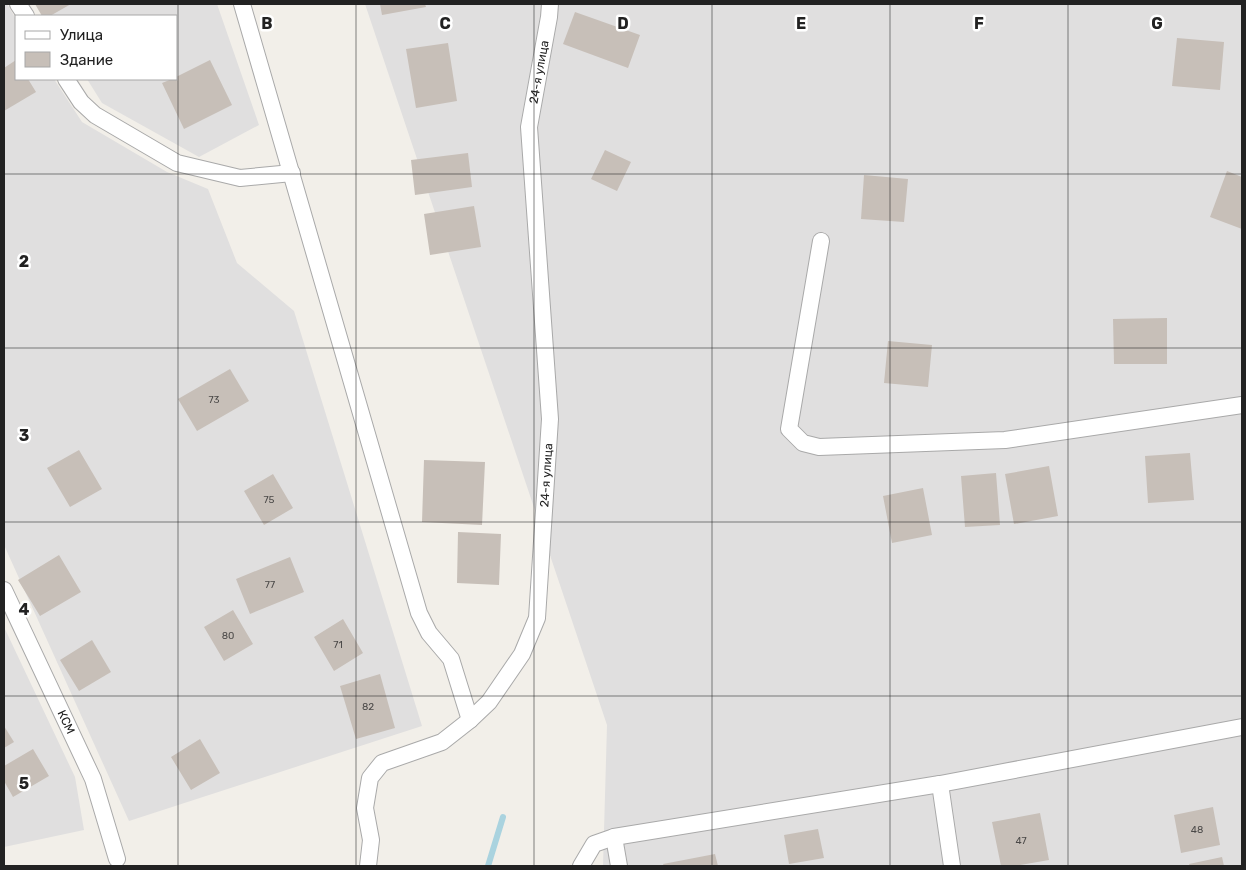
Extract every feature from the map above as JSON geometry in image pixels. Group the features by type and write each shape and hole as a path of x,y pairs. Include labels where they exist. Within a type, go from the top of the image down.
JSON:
{"street":[{"path":"18,4 25,15"},
{"path":"242,4 419,613 429,633 451,659 470,720"},
{"name":"24-я улица","path":"368,866 371,840 365,808 370,778 382,763 442,742 489,702 522,654 538,618 550,419 529,127 550,17 550,4"},
{"path":"67,80 81,102 95,116 178,163 240,178 292,173"},
{"path":"821,241 789,429 802,443 819,447 1005,440 1242,405"},
{"name":"КСМ","path":"4,590 93,779 117,859"},
{"path":"581,866 594,844 614,837 940,784 1242,727"},
{"path":"940,784 952,866"},
{"path":"614,837 619,866"}],"shaded area":[{"path":"4,4 7,4 15,17 15,80 55,80 82,122 167,172 208,189 237,263 294,311 422,726 129,821 4,545"},
{"path":"41,4 217,4 259,125 199,157 102,103 88,80 178,80 178,15 48,15"},
{"path":"365,4 1242,4 1242,866 603,866 607,725"},
{"path":"4,627 75,777 84,830 4,847"}],"building":[{"path":"35,4 71,4 52,15 41,15"},
{"path":"380,4 425,4 426,7 382,15"},
{"path":"575,12 640,35 628,68 563,44"},
{"path":"1177,38 1224,42 1220,90 1172,86"},
{"path":"448,43 457,101 416,108 406,49"},
{"path":"210,60 232,105 184,129 162,83 170,80 178,80 178,76"},
{"path":"15,61 15,80 29,80 36,92 4,111 4,68"},
{"path":"605,150 631,162 617,191 591,179"},
{"path":"468,153 472,187 415,195 411,160"},
{"path":"1227,171 1242,177 1242,229 1210,217"},
{"path":"864,175 908,179 904,222 861,219"},
{"path":"474,206 481,247 430,255 424,214"},
{"path":"1167,318 1167,364 1114,364 1113,319"},
{"path":"888,341 932,345 928,387 884,383"},
{"path":"230,369 249,401 197,431 178,399"},
{"path":"79,450 102,489 70,507 47,468"},
{"path":"1190,453 1194,500 1148,503 1145,456"},
{"path":"424,460 485,462 482,525 422,522"},
{"path":"1049,466 1058,516 1014,524 1005,474"},
{"path":"996,473 1000,525 965,527 961,476"},
{"path":"273,474 293,508 264,525 244,491"},
{"path":"923,488 932,535 892,543 883,496"},
{"path":"458,532 501,534 499,585 457,583"},
{"path":"59,555 81,592 40,616 18,580"},
{"path":"290,557 304,592 250,614 236,579"},
{"path":"233,610 253,644 224,661 204,627"},
{"path":"343,619 363,653 334,671 314,637"},
{"path":"92,640 111,672 79,691 60,660"},
{"path":"380,674 395,728 356,739 340,686"},
{"path":"4,726 14,742 4,748"},
{"path":"200,739 220,773 191,790 171,757"},
{"path":"33,749 49,776 13,797 4,781 4,766"},
{"path":"1213,807 1220,845 1181,853 1174,815"},
{"path":"1040,813 1049,860 1015,866 1001,866 992,822"},
{"path":"818,829 824,858 789,864 784,835"},
{"path":"715,854 718,866 664,866 663,864"},
{"path":"1222,857 1224,866 1190,866 1189,864"}],"waterway":[{"path":"488,866 503,817"}]}
